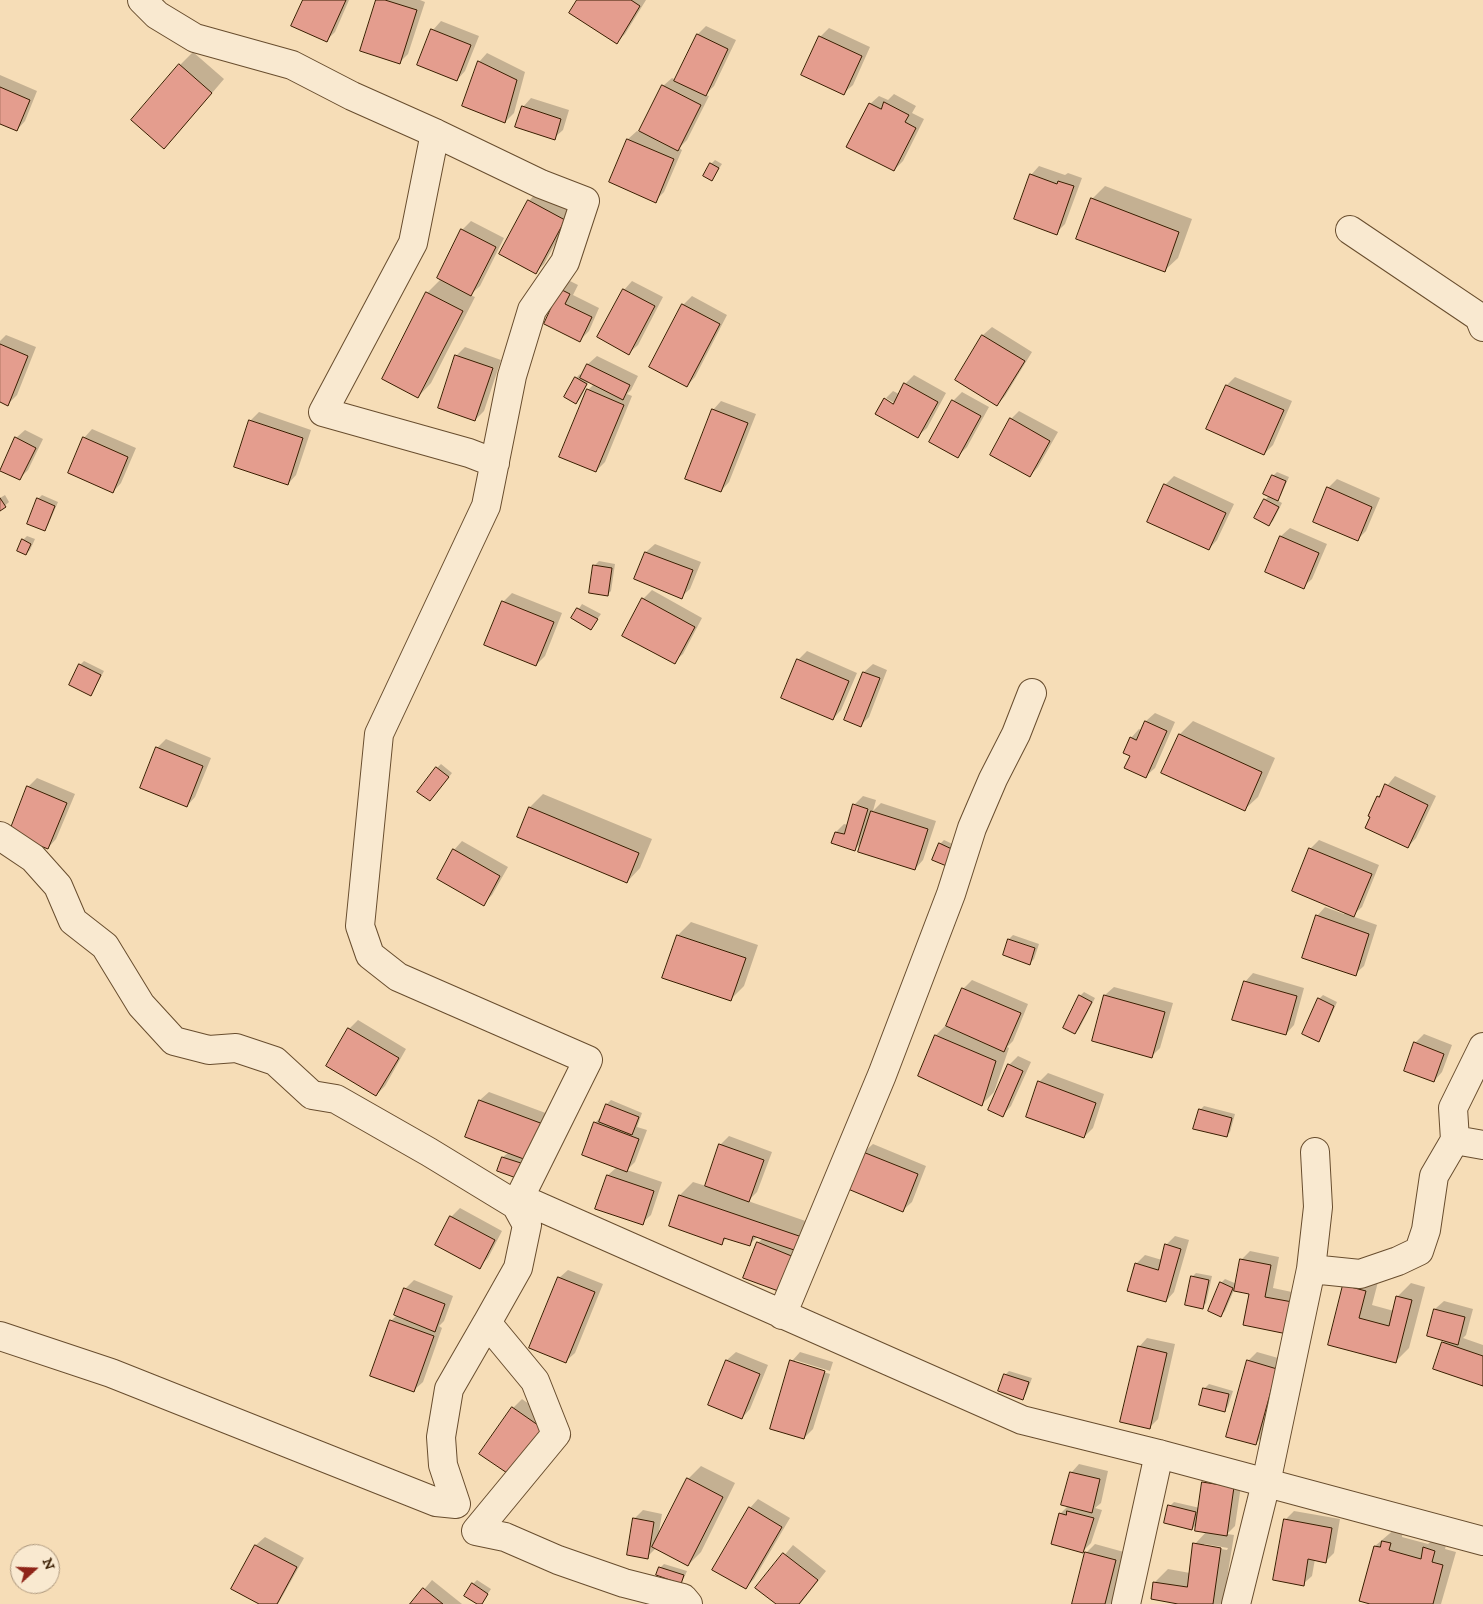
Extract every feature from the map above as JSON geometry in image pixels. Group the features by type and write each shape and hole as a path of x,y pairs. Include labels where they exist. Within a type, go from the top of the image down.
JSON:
{"street":[{"path":"142,0 157,15 195,38 292,65 352,96 541,184 585,201 565,262 532,310 512,376 486,506 379,734 360,926 370,955 398,977 588,1060 516,1206"},
{"path":"435,133 413,243 322,412 469,453 495,463"},
{"path":"1350,230 1479,318 1483,327"},
{"path":"782,1314 882,1075 951,894 972,828 993,779 1016,734 1032,693"},
{"path":"0,836 33,858 58,886 73,921 105,946 141,1006 174,1041 209,1050 236,1048 275,1061 312,1095 336,1099 429,1152 516,1206 527,1225 518,1268 449,1389 441,1437 444,1465 456,1504 436,1502 111,1373 0,1336"},
{"path":"1311,1269 1360,1274 1398,1261 1419,1251 1426,1230 1434,1176 1455,1140 1453,1108 1483,1047"},
{"path":"1455,1140 1483,1144"},
{"path":"1236,1604 1266,1482 1311,1269 1318,1207 1315,1152"},
{"path":"516,1206 531,1203 1022,1420 1266,1482 1483,1541"},
{"path":"487,1323 534,1381 556,1434 476,1530 504,1537 558,1560 624,1583 683,1598 688,1604"},
{"path":"1126,1604 1159,1454"}],"building":[{"path":"303,0 346,0 327,42 291,26"},
{"path":"376,0 385,0 417,10 400,64 360,51"},
{"path":"577,0 631,0 640,6 617,44 569,13"},
{"path":"431,29 471,45 457,81 417,65"},
{"path":"697,34 728,49 706,96 674,81"},
{"path":"819,36 862,56 844,95 801,75"},
{"path":"478,61 517,80 505,123 462,106"},
{"path":"179,64 212,93 164,149 131,120"},
{"path":"662,85 701,105 678,151 639,131"},
{"path":"0,87 30,100 17,131 0,124"},
{"path":"884,102 909,115 905,122 916,128 894,171 846,147 869,103 881,109"},
{"path":"522,106 561,119 555,140 515,127"},
{"path":"627,139 674,159 656,203 609,182"},
{"path":"710,163 719,168 712,181 703,176"},
{"path":"1030,174 1057,184 1058,181 1074,186 1057,235 1014,219"},
{"path":"1091,198 1179,232 1165,272 1076,239"},
{"path":"528,200 565,220 536,274 499,254"},
{"path":"461,229 496,247 471,296 437,278"},
{"path":"560,289 570,294 565,304 592,317 580,342 544,324"},
{"path":"623,289 655,306 629,355 597,337"},
{"path":"426,292 463,311 418,398 382,379"},
{"path":"682,304 720,324 687,387 649,367"},
{"path":"982,335 1025,361 997,406 955,380"},
{"path":"0,344 28,356 8,406 0,402"},
{"path":"455,355 493,368 475,421 438,408"},
{"path":"587,364 630,385 623,400 580,378"},
{"path":"575,377 587,384 576,404 564,397"},
{"path":"904,383 938,402 918,438 875,414 884,398 893,404"},
{"path":"1226,385 1284,410 1264,455 1206,429"},
{"path":"587,389 624,405 596,472 559,457"},
{"path":"952,400 981,416 958,458 929,442"},
{"path":"712,409 748,423 721,492 685,479"},
{"path":"1010,418 1050,441 1030,477 990,455"},
{"path":"249,420 303,438 288,485 234,467"},
{"path":"15,437 36,448 20,480 0,471"},
{"path":"83,437 128,457 113,493 68,473"},
{"path":"1272,475 1286,481 1278,501 1263,494"},
{"path":"1164,484 1226,513 1209,550 1147,522"},
{"path":"1327,487 1372,507 1358,541 1313,522"},
{"path":"0,498 6,507 0,511"},
{"path":"37,498 55,506 45,531 27,524"},
{"path":"1264,499 1279,507 1269,526 1254,518"},
{"path":"1280,536 1319,553 1304,589 1265,572"},
{"path":"22,539 31,544 26,555 17,551"},
{"path":"645,552 693,570 682,599 634,579"},
{"path":"593,565 612,568 608,596 589,593"},
{"path":"642,598 695,627 675,664 622,636"},
{"path":"502,601 554,622 536,666 484,645"},
{"path":"577,608 598,619 591,630 571,618"},
{"path":"797,659 849,681 833,720 781,698"},
{"path":"79,664 101,675 91,696 69,685"},
{"path":"863,672 880,678 861,727 844,720"},
{"path":"1145,721 1167,731 1146,778 1124,768 1130,756 1123,753 1130,737 1136,740"},
{"path":"1179,734 1262,772 1245,811 1161,773"},
{"path":"156,747 203,766 187,807 140,788"},
{"path":"436,767 449,777 430,801 417,792"},
{"path":"1385,784 1428,805 1408,848 1365,828 1377,796 1379,797"},
{"path":"27,786 67,803 48,849 9,833"},
{"path":"853,804 868,809 855,851 831,843 835,832 844,834"},
{"path":"529,807 639,853 627,883 517,837"},
{"path":"871,811 928,829 915,870 858,852"},
{"path":"939,843 956,851 949,867 932,860"},
{"path":"1309,848 1372,874 1354,917 1292,891"},
{"path":"453,849 500,876 484,906 437,879"},
{"path":"1316,915 1369,934 1356,976 1302,958"},
{"path":"677,935 746,958 731,1001 662,978"},
{"path":"1008,939 1035,948 1030,965 1003,955"},
{"path":"1244,981 1297,996 1286,1035 1232,1020"},
{"path":"962,988 1021,1013 1004,1052 946,1026"},
{"path":"1079,995 1092,1002 1075,1034 1063,1028"},
{"path":"1104,995 1165,1012 1152,1058 1092,1041"},
{"path":"1318,998 1334,1006 1319,1042 1302,1034"},
{"path":"348,1028 399,1058 376,1096 326,1066"},
{"path":"935,1035 996,1061 982,1106 918,1076"},
{"path":"1414,1042 1444,1054 1434,1082 1404,1071"},
{"path":"1008,1064 1023,1071 1003,1117 988,1110"},
{"path":"1038,1081 1096,1103 1084,1138 1026,1117"},
{"path":"479,1100 543,1124 529,1161 465,1137"},
{"path":"606,1104 639,1117 632,1135 599,1122"},
{"path":"1199,1109 1232,1118 1227,1137 1193,1129"},
{"path":"594,1122 639,1139 627,1172 582,1155"},
{"path":"719,1144 764,1160 749,1202 705,1186"},
{"path":"863,1152 918,1174 903,1212 848,1189"},
{"path":"502,1157 524,1164 519,1179 497,1171"},
{"path":"607,1175 654,1191 643,1225 595,1209"},
{"path":"679,1195 802,1237 797,1251 753,1236 750,1246 724,1238 722,1245 669,1226"},
{"path":"450,1216 495,1240 480,1269 435,1245"},
{"path":"757,1242 794,1257 781,1292 743,1278"},
{"path":"1165,1244 1181,1249 1166,1302 1127,1291 1135,1263 1158,1270"},
{"path":"1240,1259 1271,1265 1265,1297 1298,1303 1292,1335 1243,1325 1249,1294 1234,1291"},
{"path":"1191,1276 1209,1280 1203,1309 1185,1305"},
{"path":"558,1277 595,1292 566,1363 529,1348"},
{"path":"1220,1282 1233,1288 1221,1317 1208,1311"},
{"path":"1343,1285 1366,1291 1359,1318 1389,1326 1396,1296 1412,1300 1396,1363 1328,1345"},
{"path":"404,1288 445,1304 435,1332 394,1315"},
{"path":"1434,1309 1465,1317 1458,1345 1427,1336"},
{"path":"390,1320 434,1336 414,1392 370,1376"},
{"path":"1442,1342 1483,1356 1483,1386 1433,1369"},
{"path":"1138,1346 1167,1353 1150,1429 1120,1422"},
{"path":"726,1360 760,1374 742,1419 708,1405"},
{"path":"790,1360 825,1371 804,1439 770,1429"},
{"path":"1247,1360 1277,1369 1256,1445 1226,1437"},
{"path":"1004,1374 1029,1382 1023,1400 998,1391"},
{"path":"1203,1388 1229,1394 1225,1412 1199,1405"},
{"path":"512,1407 545,1430 513,1477 479,1454"},
{"path":"1070,1472 1100,1479 1092,1513 1061,1505"},
{"path":"687,1478 723,1497 688,1566 652,1547"},
{"path":"1202,1482 1234,1487 1227,1536 1195,1531"},
{"path":"1168,1505 1196,1512 1192,1530 1164,1523"},
{"path":"749,1507 782,1527 746,1589 712,1570"},
{"path":"1067,1511 1094,1518 1083,1553 1051,1544 1059,1513 1066,1515"},
{"path":"633,1518 654,1522 648,1559 627,1555"},
{"path":"1284,1519 1332,1528 1326,1563 1308,1559 1304,1586 1273,1580"},
{"path":"1382,1541 1391,1543 1389,1550 1421,1559 1423,1547 1435,1551 1432,1562 1443,1565 1433,1604 1370,1604 1359,1601 1374,1546 1380,1547"},
{"path":"1193,1543 1221,1548 1213,1604 1178,1604 1151,1599 1153,1582 1187,1587"},
{"path":"255,1545 297,1567 277,1604 259,1604 231,1589"},
{"path":"1085,1552 1116,1560 1105,1604 1072,1604"},
{"path":"783,1553 818,1580 799,1604 776,1604 755,1588"},
{"path":"659,1567 684,1575 681,1584 656,1575"},
{"path":"472,1583 488,1594 482,1604 477,1604 464,1596"},
{"path":"423,1588 443,1604 410,1604"}]}
